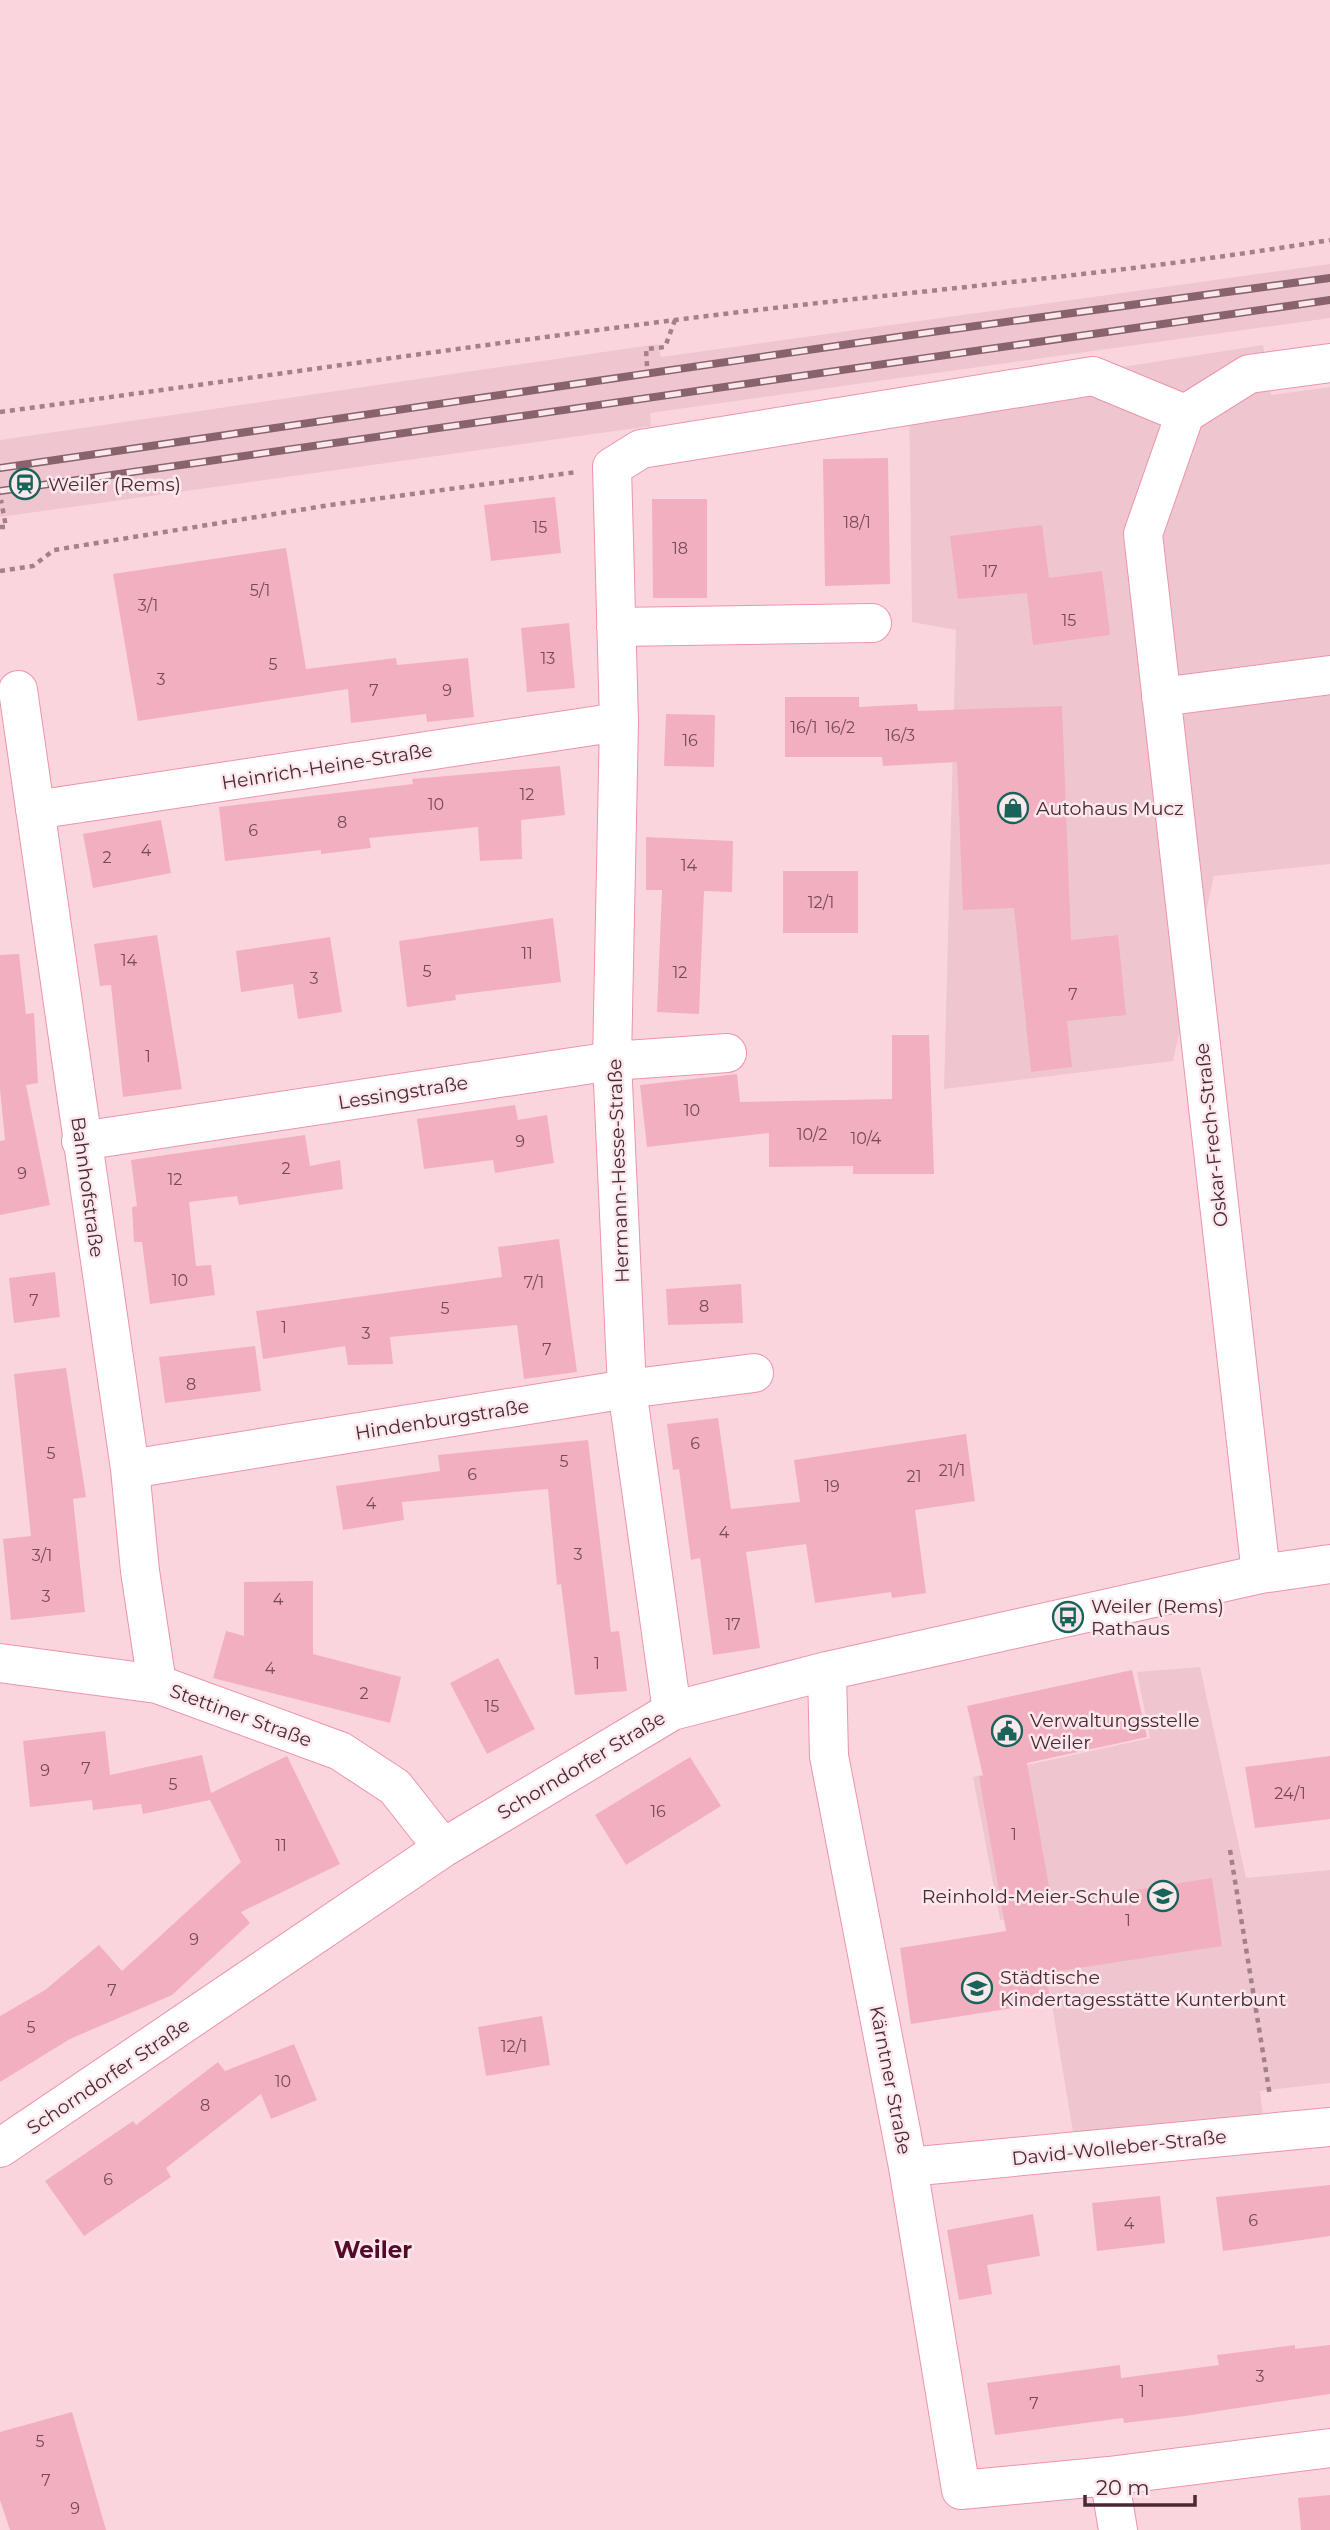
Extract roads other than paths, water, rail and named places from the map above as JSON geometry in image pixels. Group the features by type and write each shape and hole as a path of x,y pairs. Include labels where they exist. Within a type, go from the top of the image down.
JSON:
{"street":[{"path":"1185,414 1250,374 1330,363"},
{"name":"Hermann-Hesse-Straße","path":"672,1711 627,1389 612,1061 618,722 612,467 641,449 1093,376 1185,414"},
{"name":"Oskar-Frech-Straße","path":"1185,414 1143,534 1261,1574"},
{"path":"617,627 872,624"},
{"path":"1161,697 1330,676"},
{"name":"Bahnhofstraße","path":"18,690 130,1469 140,1571 157,1684"},
{"name":"Heinrich-Heine-Straße","path":"35,810 618,722"},
{"name":"Lessingstraße","path":"81,1141 612,1061 727,1053"},
{"name":"Hindenburgstraße","path":"130,1469 627,1389 754,1373"},
{"name":"Schorndorfer Straße","path":"0,2148 443,1848 672,1711 827,1671 1261,1574 1330,1564"},
{"name":"Stettiner Straße","path":"0,1663 157,1684 340,1751 395,1787 443,1848"},
{"name":"Kärntner Straße","path":"827,1671 829,1756 908,2168 961,2490 1109,2476"},
{"name":"David-Wolleber-Straße","path":"908,2168 1330,2127"},
{"path":"1118,2530 1109,2476 1330,2448"}],"railway":[{"path":"0,468 932,332 1330,278"},
{"path":"0,491 1330,300"}],"place":[{"name":"Weiler (Rems)","path":"25,484"},
{"name":"Autohaus Mucz","path":"1013,808"},
{"name":"Weiler (Rems) Rathaus","path":"1068,1617"},
{"name":"Verwaltungsstelle Weiler","path":"1007,1731"},
{"name":"Reinhold-Meier-Schule","path":"1163,1896"},
{"name":"Städtische Kindertagesstätte Kunterbunt","path":"977,1988"}],"district":[{"name":"Weiler","path":"373,2250"}]}
